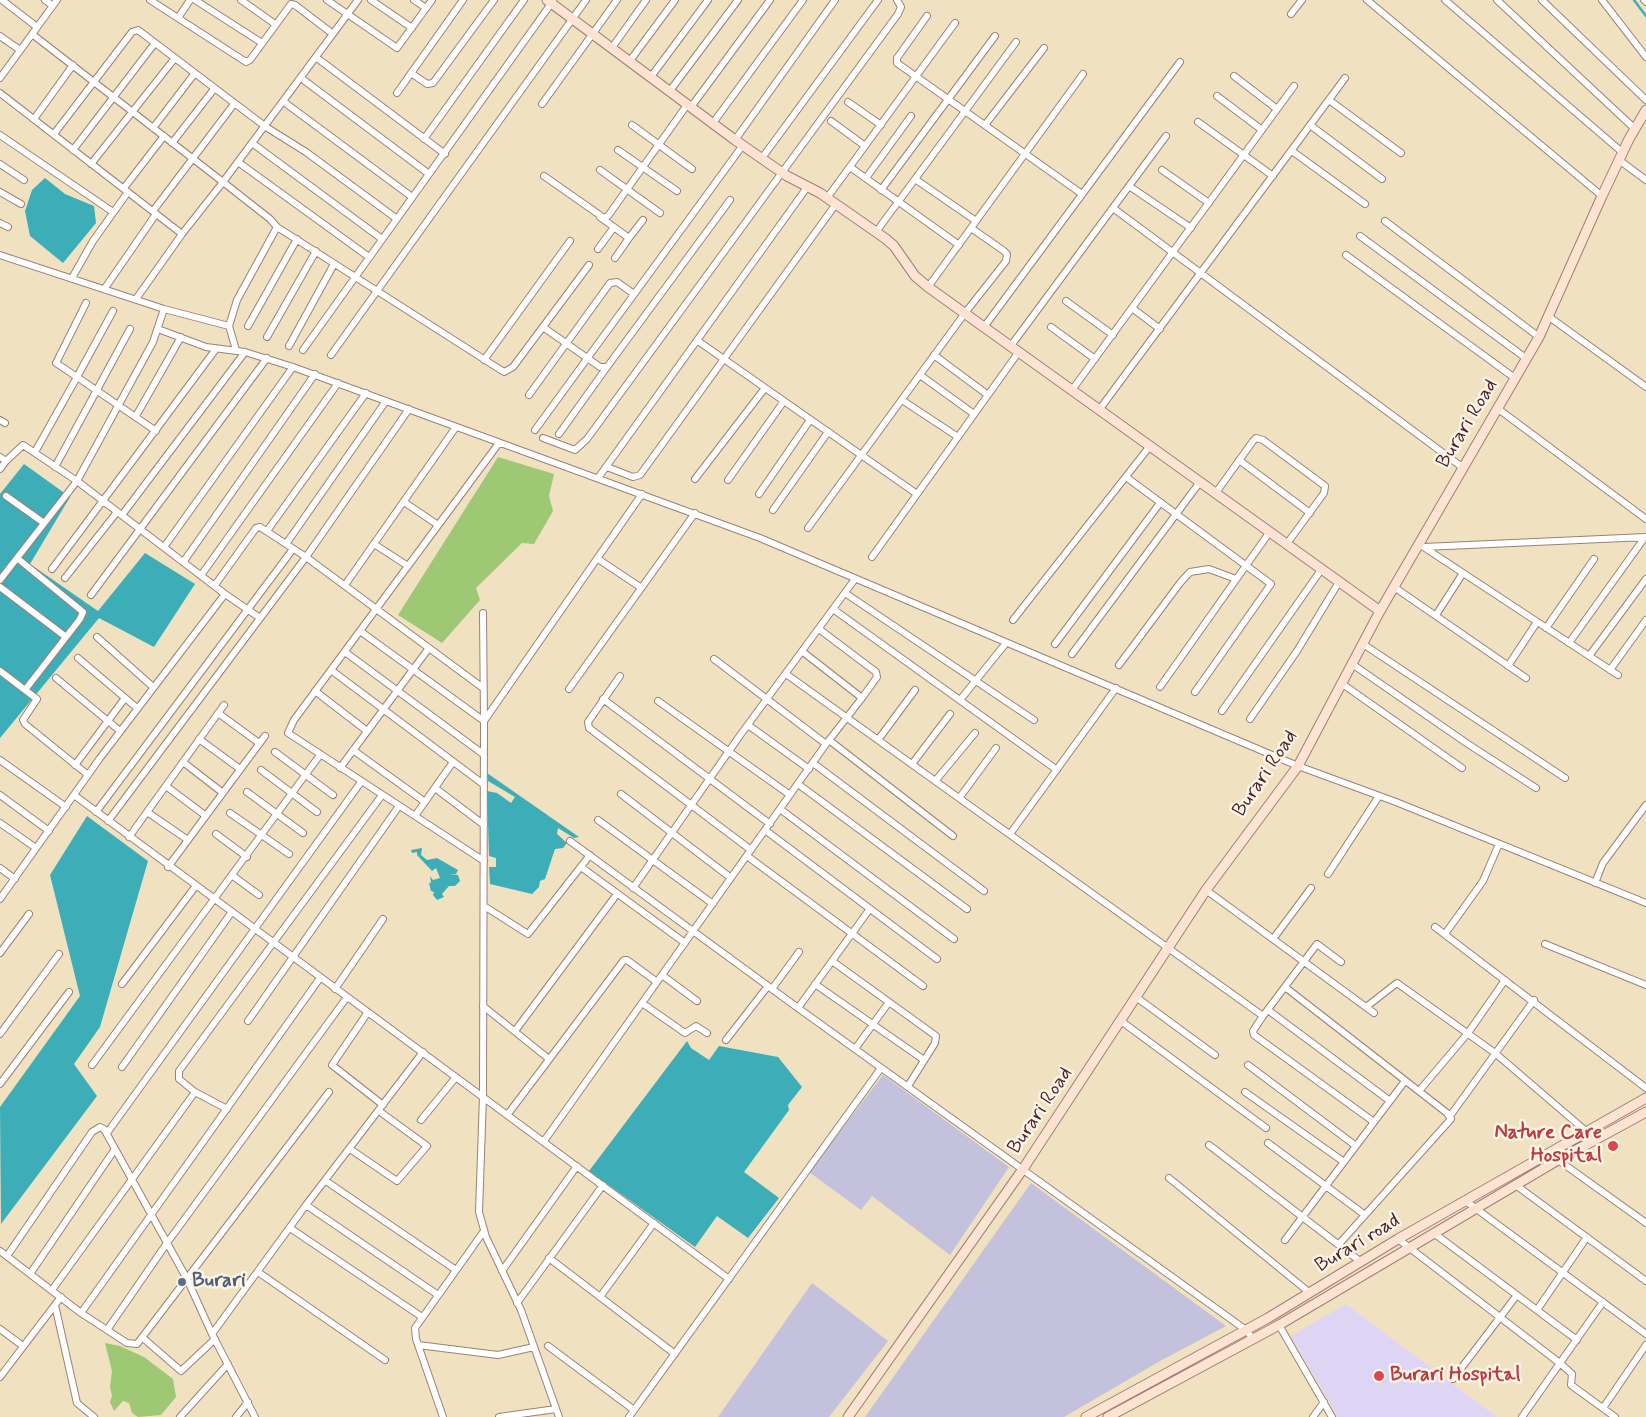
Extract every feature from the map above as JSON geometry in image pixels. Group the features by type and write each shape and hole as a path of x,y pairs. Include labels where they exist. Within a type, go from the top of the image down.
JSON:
{"main road":[{"path":"551,1 610,49 783,174 808,186 876,232 894,246 915,276 928,287 1380,611"},
{"name":"Burari Road","path":"848,1417 1023,1169 1206,890 1301,760 1380,611 1421,546 1462,467 1516,379 1539,337 1602,196 1646,110"},
{"name":"Burari road","path":"1086,1417 1246,1330 1398,1239 1467,1202 1646,1098"},
{"name":"Burari road","path":"1108,1417 1279,1325 1517,1186 1558,1160 1646,1112"}],"street":[{"path":"2,0 37,28"},
{"path":"1,73 37,28 54,3 45,0"},
{"path":"150,0 243,62 248,62 286,7 291,4 295,5 333,34"},
{"path":"178,18 190,0"},
{"path":"195,0 262,43"},
{"path":"241,0 275,24"},
{"path":"327,0 397,48 432,0"},
{"path":"136,299 182,234 266,127 358,0"},
{"path":"371,0 412,28"},
{"path":"414,0 426,8"},
{"path":"397,93 462,0"},
{"path":"411,73 427,84 433,83 494,0"},
{"path":"424,139 524,0"},
{"path":"331,355 586,0"},
{"path":"542,104 617,0"},
{"path":"610,49 646,0"},
{"path":"629,62 676,0"},
{"path":"650,78 708,0"},
{"path":"669,92 738,0"},
{"path":"599,217 604,218 608,216 658,145 770,0"},
{"path":"713,123 803,0"},
{"path":"535,430 634,294 835,0"},
{"path":"762,158 878,0"},
{"path":"543,438 571,450 581,446 783,174 898,14 901,7 897,0"},
{"path":"1291,14 1302,0"},
{"path":"1367,0 1602,196"},
{"path":"1445,0 1646,180"},
{"path":"1497,0 1635,129"},
{"path":"1542,0 1646,100"},
{"path":"1602,0 1646,57"},
{"path":"303,350 551,1"},
{"path":"927,16 896,61 1082,194"},
{"path":"827,198 955,23"},
{"path":"54,134 132,32 138,30 234,104 306,152 397,219"},
{"path":"32,34 270,219 277,227 499,370 508,372 589,265"},
{"path":"0,36 20,50"},
{"path":"882,190 995,36"},
{"path":"876,232 1016,42"},
{"path":"73,150 155,43"},
{"path":"985,125 1044,48"},
{"path":"91,164 175,58"},
{"path":"317,58 444,154"},
{"path":"984,327 1180,62"},
{"path":"34,119 73,65"},
{"path":"153,128 195,74"},
{"path":"928,287 1083,74"},
{"path":"1234,76 1277,109"},
{"path":"301,78 429,174"},
{"path":"1099,410 1345,78"},
{"path":"1072,390 1294,86"},
{"path":"172,143 214,89"},
{"path":"0,94 182,234"},
{"path":"1217,96 1262,130"},
{"path":"1328,100 1402,153"},
{"path":"284,102 412,197"},
{"path":"848,102 881,125"},
{"path":"105,288 154,212 192,158 234,104"},
{"path":"866,178 912,116"},
{"path":"831,121 865,146"},
{"path":"1198,122 1273,176"},
{"path":"632,125 692,169"},
{"path":"1310,125 1382,179"},
{"path":"0,135 112,212"},
{"path":"72,278 126,190 164,136"},
{"path":"1010,347 1166,136"},
{"path":"252,143 382,239"},
{"path":"618,150 677,191"},
{"path":"1292,151 1365,204"},
{"path":"238,162 369,257"},
{"path":"0,164 24,180"},
{"path":"850,167 959,245"},
{"path":"600,170 660,213"},
{"path":"1162,170 1209,203"},
{"path":"544,176 629,238"},
{"path":"808,528 964,313 1007,258 1004,251 974,224 915,179"},
{"path":"603,472 808,186"},
{"path":"1130,186 1191,228"},
{"path":"0,192 21,204"},
{"path":"559,434 606,367 730,200"},
{"path":"158,329 216,349 245,352 315,374 499,443 603,472 633,477 640,476 836,204"},
{"path":"1113,208 1462,467"},
{"path":"615,258 643,220"},
{"path":"1385,221 1539,337"},
{"path":"0,223 8,227"},
{"path":"236,350 229,326 237,300 277,227"},
{"path":"598,250 614,227"},
{"path":"1360,236 1527,359"},
{"path":"248,326 296,239"},
{"path":"484,360 570,240"},
{"path":"267,337 316,251"},
{"path":"0,255 164,309 229,326"},
{"path":"1346,255 1516,379"},
{"path":"289,346 334,264"},
{"path":"529,395 610,283 617,282 634,294"},
{"path":"1066,301 1113,334"},
{"path":"86,304 56,363 120,404 156,431"},
{"path":"1132,308 1160,329"},
{"path":"0,580 77,481 153,342 164,309"},
{"path":"34,452 114,311"},
{"path":"1548,316 1646,386"},
{"path":"543,327 600,367 606,367"},
{"path":"1050,327 1095,359"},
{"path":"56,467 130,329"},
{"path":"136,416 181,338"},
{"path":"698,341 917,494"},
{"path":"52,569 216,349"},
{"path":"65,578 120,514 245,352"},
{"path":"872,557 1018,353"},
{"path":"934,355 988,395"},
{"path":"91,595 267,358"},
{"path":"164,547 293,367"},
{"path":"184,561 315,374"},
{"path":"920,375 974,414"},
{"path":"202,574 338,383"},
{"path":"695,479 765,388"},
{"path":"267,531 366,393"},
{"path":"902,400 958,437"},
{"path":"286,544 386,401"},
{"path":"728,480 784,401"},
{"path":"1497,408 1646,519"},
{"path":"108,821 306,557 410,410"},
{"path":"759,494 810,420"},
{"path":"344,586 456,427"},
{"path":"773,510 828,432"},
{"path":"1215,494 1253,441 1256,438 1263,440 1326,486 1324,493 1286,545"},
{"path":"484,861 288,733 289,727 330,670 499,443"},
{"path":"0,469 3,459 20,445 34,452 77,481 202,574 225,594 260,618"},
{"path":"1013,620 1150,446"},
{"path":"1239,460 1310,513"},
{"path":"603,472 642,494 760,538 1006,643 1301,760 1380,796 1499,844 1596,879 1646,903"},
{"path":"1126,477 1269,582 1270,588 1195,692"},
{"path":"1072,654 1200,482"},
{"path":"484,721 642,494"},
{"path":"6,496 44,523"},
{"path":"404,502 438,525"},
{"path":"1055,644 1160,503"},
{"path":"569,689 694,513"},
{"path":"215,584 258,526 306,557 483,688"},
{"path":"1160,687 1269,533"},
{"path":"1421,546 1645,537"},
{"path":"1569,643 1645,537"},
{"path":"374,544 408,566"},
{"path":"1421,546 1618,675"},
{"path":"96,812 293,549"},
{"path":"16,558 82,612 80,619 25,690"},
{"path":"598,559 640,587"},
{"path":"1546,628 1594,559"},
{"path":"1119,665 1186,576 1196,570 1208,569 1236,580"},
{"path":"1222,712 1321,570"},
{"path":"1436,616 1463,573"},
{"path":"633,888 767,698 856,579"},
{"path":"1589,656 1646,579"},
{"path":"1250,719 1297,652 1339,582"},
{"path":"1394,587 1526,678"},
{"path":"0,588 66,637"},
{"path":"846,593 977,679 1034,720"},
{"path":"0,899 120,731 225,594"},
{"path":"833,610 1057,770"},
{"path":"483,613 484,1006 479,1212 484,1231 517,1303 559,1417"},
{"path":"1610,670 1646,620"},
{"path":"1508,666 1537,622"},
{"path":"544,1141 808,769 877,677 876,672 819,629"},
{"path":"360,631 484,721"},
{"path":"97,637 153,687"},
{"path":"960,700 1006,643"},
{"path":"1363,644 1565,778"},
{"path":"340,768 429,648"},
{"path":"345,652 483,754"},
{"path":"803,652 862,698"},
{"path":"78,658 137,708"},
{"path":"714,659 953,836"},
{"path":"1352,664 1468,744 1536,788"},
{"path":"330,670 483,784"},
{"path":"0,671 37,699 23,722 88,776"},
{"path":"786,674 1168,947 1266,1013 1390,1101"},
{"path":"620,676 588,722 589,728 751,850"},
{"path":"56,678 120,731"},
{"path":"1341,684 1462,768"},
{"path":"1010,834 1116,688"},
{"path":"878,740 915,690"},
{"path":"315,691 367,731"},
{"path":"74,764 125,698"},
{"path":"603,699 770,824"},
{"path":"658,701 790,795"},
{"path":"129,837 224,705"},
{"path":"218,713 259,743"},
{"path":"912,764 950,714"},
{"path":"748,725 808,769"},
{"path":"936,780 975,733"},
{"path":"168,867 265,736"},
{"path":"199,739 240,769"},
{"path":"960,797 996,748"},
{"path":"353,750 425,802"},
{"path":"275,752 333,795"},
{"path":"92,1065 215,901 320,755"},
{"path":"0,760 66,807"},
{"path":"182,762 223,792"},
{"path":"415,816 453,762"},
{"path":"813,763 984,891"},
{"path":"261,770 317,812"},
{"path":"107,1133 361,782"},
{"path":"798,784 967,909"},
{"path":"166,786 206,816"},
{"path":"435,788 484,826"},
{"path":"247,792 303,833"},
{"path":"621,794 730,878"},
{"path":"0,795 49,830"},
{"path":"74,795 272,944 508,1114 729,1279"},
{"path":"227,1109 195,1092 179,1079 179,1071 382,795"},
{"path":"1328,874 1380,796"},
{"path":"1596,879 1646,805"},
{"path":"248,1021 291,957 399,806"},
{"path":"780,809 954,939"},
{"path":"147,812 188,840"},
{"path":"230,813 289,854"},
{"path":"598,820 713,904"},
{"path":"0,823 36,848"},
{"path":"765,830 869,910 938,959"},
{"path":"216,834 247,857"},
{"path":"570,840 770,988 1246,1330 1253,1339"},
{"path":"1445,934 1483,881 1499,844"},
{"path":"484,906 528,934 590,855"},
{"path":"747,856 923,986"},
{"path":"581,866 685,943"},
{"path":"0,868 15,879"},
{"path":"233,876 259,895"},
{"path":"122,984 195,887"},
{"path":"1273,939 1311,888"},
{"path":"1206,890 1374,1014"},
{"path":"515,1031 617,894"},
{"path":"798,1008 869,910"},
{"path":"122,1067 231,913"},
{"path":"1,949 29,914"},
{"path":"335,989 383,919"},
{"path":"1435,927 1534,1000 1646,1088"},
{"path":"1341,962 1317,944 1253,1031 1255,1038 1374,1122"},
{"path":"1545,944 1646,985"},
{"path":"726,1040 799,952"},
{"path":"0,1034 59,954"},
{"path":"508,1114 624,960 628,960 657,982"},
{"path":"832,961 936,1036 935,1043 908,1086"},
{"path":"662,975 697,1001"},
{"path":"82,1313 150,1214 320,978"},
{"path":"1419,1091 1468,1033 1505,980"},
{"path":"1366,1007 1397,983 1495,1053 1587,1132"},
{"path":"815,984 924,1060"},
{"path":"1285,988 1450,1116"},
{"path":"0,1084 69,992"},
{"path":"107,1330 168,1242 347,997"},
{"path":"1136,997 1215,1055"},
{"path":"1339,1244 1451,1119 1450,1116 1534,1000"},
{"path":"855,1049 889,1002"},
{"path":"642,1003 685,1033 696,1026 707,1033"},
{"path":"484,1006 549,1059"},
{"path":"368,1012 332,1065 383,1105"},
{"path":"1121,1021 1266,1128"},
{"path":"143,1338 181,1371 213,1337 306,1205 423,1052"},
{"path":"1248,1065 1356,1146"},
{"path":"629,1417 881,1068"},
{"path":"421,1120 456,1077"},
{"path":"1285,1240 1405,1081"},
{"path":"52,1290 195,1092"},
{"path":"0,1251 107,1330 132,1345 137,1344 328,1092"},
{"path":"1245,1092 1344,1162"},
{"path":"350,1149 397,1181 426,1146 378,1111"},
{"path":"7,1256 92,1132 100,1127 107,1133 150,1214 168,1242 213,1337 255,1417"},
{"path":"1268,1143 1365,1215"},
{"path":"1209,1145 1304,1216 1361,1262"},
{"path":"30,1274 115,1149"},
{"path":"1558,1160 1646,1223"},
{"path":"502,1271 577,1166"},
{"path":"1169,1178 1310,1293"},
{"path":"326,1180 456,1270"},
{"path":"517,1303 603,1185"},
{"path":"1517,1186 1646,1280"},
{"path":"1467,1202 1646,1334"},
{"path":"306,1205 438,1295"},
{"path":"600,1297 654,1223"},
{"path":"290,1228 422,1317"},
{"path":"442,1417 418,1345 415,1328 484,1231"},
{"path":"1435,1234 1577,1340"},
{"path":"1537,1310 1587,1236"},
{"path":"1398,1239 1561,1364 1572,1374 1572,1385 1604,1412 1615,1417"},
{"path":"549,1258 675,1354"},
{"path":"258,1272 385,1360"},
{"path":"1453,1379 1517,1295"},
{"path":"0,1377 61,1297"},
{"path":"1522,1417 1603,1302"},
{"path":"55,1305 77,1403 94,1417"},
{"path":"1279,1325 1332,1417"},
{"path":"0,1329 23,1346"},
{"path":"418,1345 498,1355 534,1347"},
{"path":"1604,1412 1646,1345"},
{"path":"548,1346 634,1410"},
{"path":"180,1417 228,1364"},
{"path":"236,1417 248,1402"},
{"path":"1313,1417 1324,1402"},
{"path":"499,1417 556,1409"}],"shaded area":[{"path":"883,1075 1009,1167 950,1255 872,1196 861,1210 809,1172"},
{"path":"1031,1183 1226,1326 1160,1361 1064,1417 865,1417"},
{"path":"812,1283 888,1341 829,1417 718,1417"},
{"name":"Burari Hospital","path":"1346,1304 1497,1417 1338,1417 1291,1336"}],"green space":[{"path":"498,457 554,474 549,496 553,511 534,544 522,543 476,588 480,600 442,643 398,615"},
{"path":"105,1343 120,1346 144,1357 173,1379 176,1397 161,1415 138,1417 132,1413 129,1403 123,1401 114,1411 110,1402 112,1396 110,1387 112,1371"}],"water":[{"path":"45,178 65,194 94,206 96,223 63,263 30,236 25,211 32,190"},
{"path":"24,464 70,497 30,564 98,611 145,553 195,584 154,647 99,618 0,738 0,494"},
{"path":"487,773 579,837 574,838 558,828 557,834 567,843 563,848 555,849 545,879 540,881 539,887 532,894 490,884 489,867 496,867 496,858 489,856 487,791 497,793 511,803 515,797 488,781"},
{"path":"87,816 148,861 100,1027 74,1064 97,1096 1,1224 0,1107 80,996 50,875"},
{"path":"422,848 421,855 427,860 437,858 458,870 456,874 450,874 458,875 460,881 455,886 449,886 442,894 444,897 437,900 433,895 434,892 431,891 429,883 431,883 430,876 433,880 440,878 436,868 432,871 417,855 417,852 412,853 411,850"},
{"path":"687,1041 691,1048 709,1060 719,1046 778,1057 802,1087 788,1105 789,1110 744,1172 779,1198 748,1238 717,1216 695,1247 589,1171"}],"waterway":[{"path":"1634,0 1646,16"}],"place":[{"name":"Nature Care Hospital","path":"1613,1146"},
{"name":"Burari","path":"182,1282"},
{"name":"Burari Hospital","path":"1379,1376"}]}
